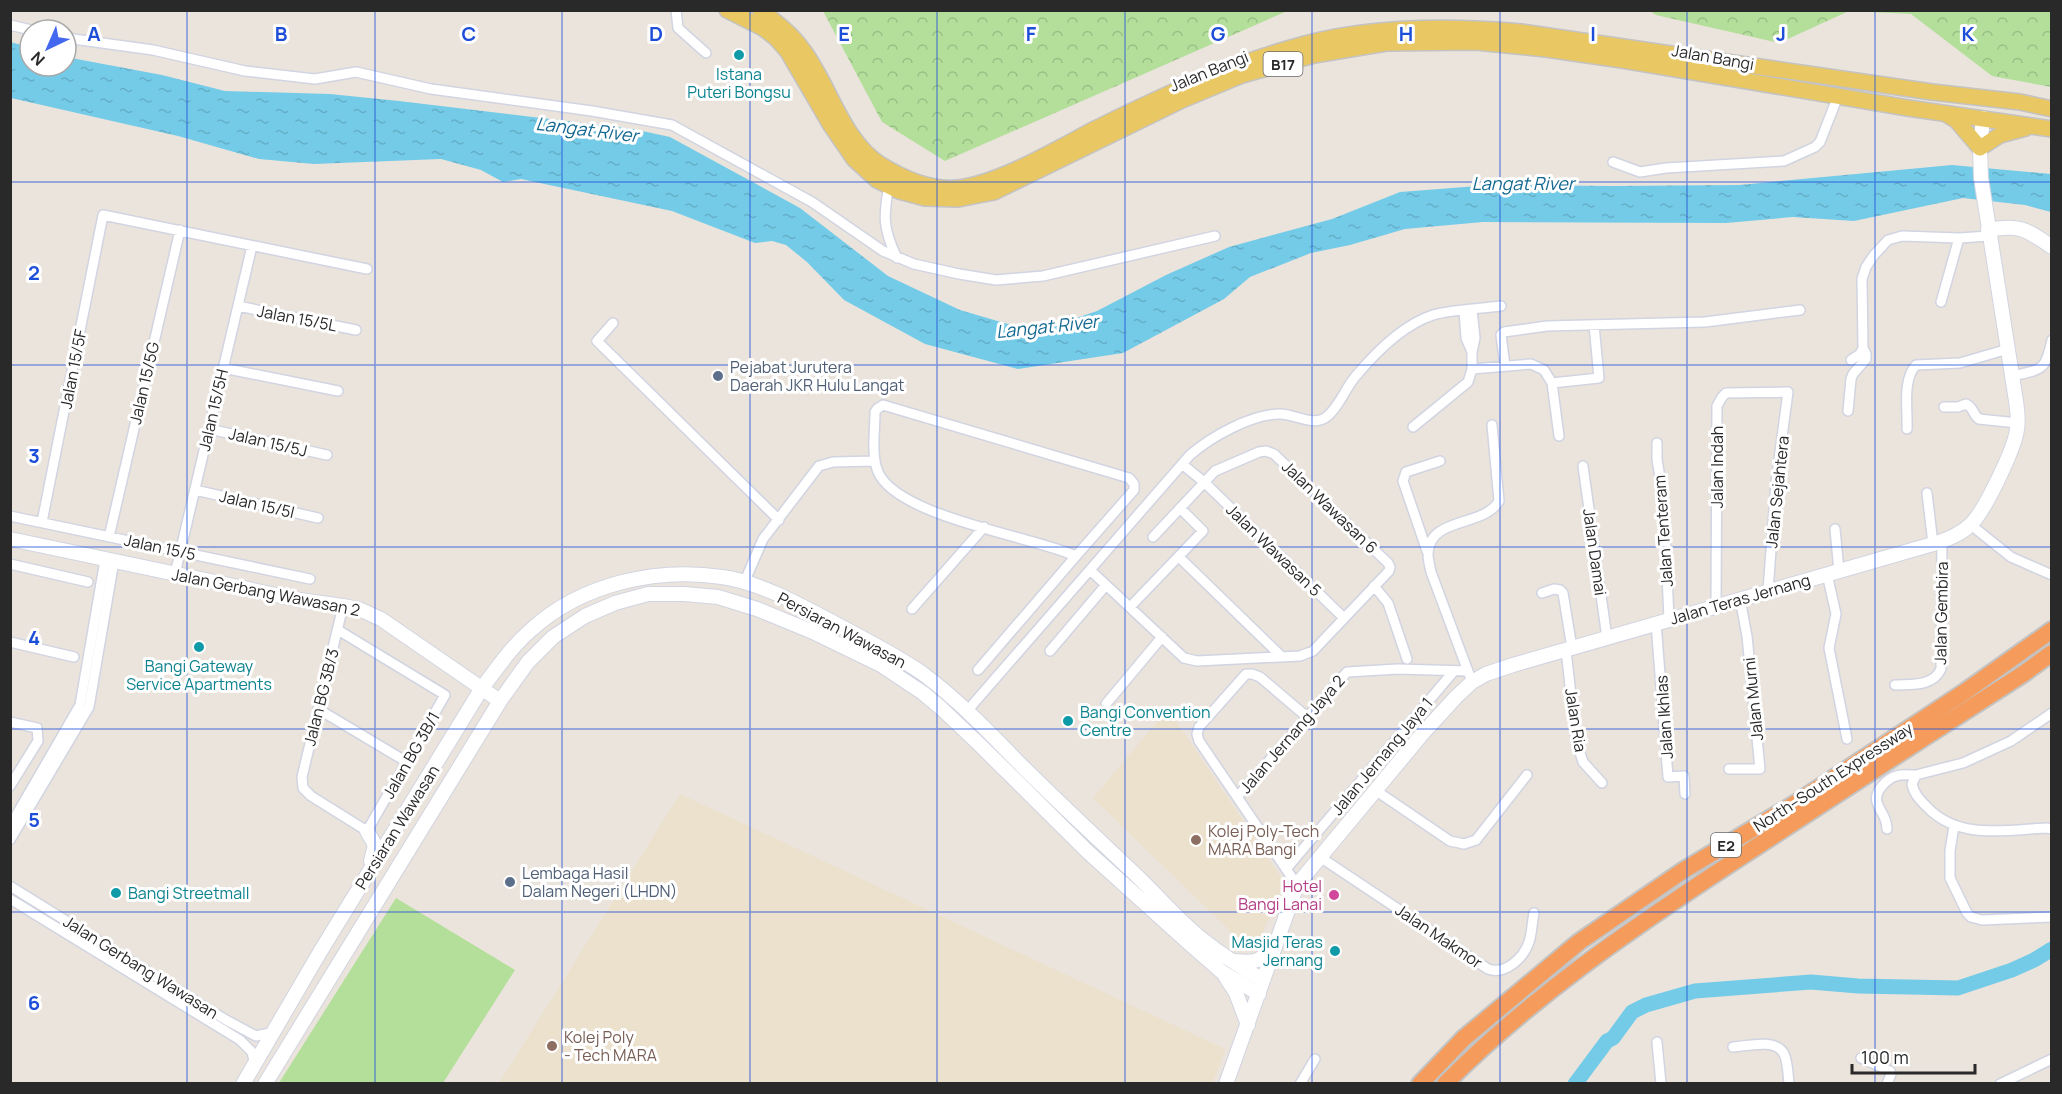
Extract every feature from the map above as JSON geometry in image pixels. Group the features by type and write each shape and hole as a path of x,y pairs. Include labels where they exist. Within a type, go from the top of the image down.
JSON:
{"highway":[{"name":"North–South Expressway","path":"1419,1083 1464,1038 1579,942 1684,870 1793,805 2052,630"},
{"name":"North–South Expressway","path":"1445,1083 1519,1015 1609,945 2052,653"}],"main road":[{"name":"Jalan Bangi","path":"727,10 747,19 776,38 788,52 854,159 877,180 899,191 925,198 958,199 994,192 1182,100 1242,75 1314,55 1386,43 1476,42 1546,48 2052,129"},
{"name":"Jalan Bangi","path":"760,10 785,30 804,50 853,137 866,152 881,165 930,187 958,188 992,180 1176,89 1234,65 1307,43 1381,31 1473,28 1521,32 2020,102 2052,109"},
{"path":"1960,94 1983,118 1980,152 1985,214 2008,349 2017,423 2008,455 1981,510 1971,525"},
{"path":"1983,118 1992,112 2020,102"},
{"path":"1945,113 1964,129 1980,152"},
{"path":"1980,152 2000,135 2035,126"},
{"path":"1988,233 2009,226 2019,228 2052,247"},
{"name":"Jalan Teras Jernang","path":"1227,1083 1297,885 1423,733 1456,697 1470,676 1486,674 1937,543 1971,525"},
{"name":"Jalan Gerbang Wawasan 2","path":"10,539 300,600 359,609 381,619 500,700"},
{"name":"Persiaran Wawasan","path":"243,1083 320,952 482,688 509,652 532,628 560,608 606,587 643,578 676,574 723,577 763,589 860,636 922,673 967,711 1226,966 1263,980"},
{"path":"718,597 729,594 744,583 757,609"},
{"name":"Persiaran Wawasan","path":"266,1083 500,700 528,662 553,636 585,616 615,603 648,594 718,597 757,609 813,632 881,665 941,708 1088,852 1258,994"},
{"path":"466,677 483,678 495,670"},
{"path":"466,677 472,687 471,707"},
{"path":"941,708 954,712 967,711 969,727 980,745"},
{"path":"1077,821 1086,838 1088,852 1107,854 1118,860"},
{"path":"367,831 375,845 368,875"},
{"path":"1248,1025 1226,966 1259,960 1266,954 1280,930"}],"street":[{"path":"676,10 678,28 706,54"},
{"path":"78,40 153,50 245,70 315,79 356,72 431,89 592,111 672,125 812,202 876,247 897,258 914,264 996,280 1043,276 1215,236"},
{"path":"1613,162 1640,172 1666,168 1784,161 1815,147 1820,142 1838,96"},
{"path":"888,185 884,217 887,236 897,258"},
{"name":"Jalan 15/5F","path":"42,522 103,215 180,230"},
{"path":"180,230 367,269"},
{"name":"Jalan 15/5G","path":"109,537 180,230"},
{"path":"1848,411 1851,379 1866,359 1863,348 1862,279 1874,255 1888,240 1902,236 1959,238 1988,233"},
{"path":"1941,302 1959,238"},
{"name":"Jalan 15/5H","path":"175,574 252,246"},
{"name":"Jalan 15/5L","path":"238,306 356,330"},
{"path":"967,711 1182,464 1206,441 1248,421 1270,415 1282,414 1311,420 1324,418 1332,411 1352,380 1369,361 1407,327 1435,314 1501,306"},
{"path":"1413,427 1468,382 1472,369 1472,352 1466,338 1468,310"},
{"path":"1505,366 1501,335 1504,332 1547,326 1705,322 1800,310"},
{"path":"613,323 597,340 601,345 779,520"},
{"path":"1552,383 1599,378 1594,325"},
{"path":"2012,376 2041,369 2045,364 2052,340"},
{"path":"1851,360 1860,354 1863,348"},
{"path":"1907,429 1908,380 1916,365 1960,363 2008,349"},
{"path":"1472,369 1531,364 1544,370 1552,383 1559,436"},
{"path":"223,368 338,392"},
{"name":"Jalan Sejahtera","path":"1768,591 1776,482 1788,392"},
{"name":"Jalan Indah","path":"1716,606 1719,402 1726,393 1788,392"},
{"path":"1944,407 1958,407 1966,404 1970,405 1974,416 1979,419 2017,423"},
{"path":"978,670 1134,490 1134,484 1129,478 883,405 877,409 875,412 874,461 879,474 892,490 913,503 939,514 1076,556"},
{"path":"1428,554 1431,541 1437,531 1489,513 1499,501 1492,425"},
{"name":"Jalan 15/5J","path":"209,429 327,455"},
{"name":"Jalan Tenteram","path":"1657,442 1657,459 1664,503 1663,622"},
{"name":"Jalan Wawasan 6","path":"1204,482 1215,471 1259,452 1266,451 1274,454 1388,563 1390,567 1374,586"},
{"path":"744,583 764,539 819,466 832,462 874,461"},
{"path":"1440,461 1406,472 1403,480 1428,554 1431,572 1470,676"},
{"name":"Jalan Wawasan 5","path":"1182,464 1204,482 1344,618"},
{"name":"Jalan Damai","path":"1583,466 1607,638"},
{"path":"1153,537 1204,482"},
{"name":"Jalan 15/5I","path":"195,490 318,518"},
{"path":"1927,493 1937,543"},
{"path":"1130,607 1203,531 1180,508"},
{"name":"Jalan 15/5","path":"10,516 310,579"},
{"path":"1971,525 2010,557 2052,575"},
{"path":"912,609 984,527"},
{"path":"1835,529 1833,573 1836,614 1829,648 1847,739"},
{"path":"1093,537 1107,550"},
{"name":"Jalan Gembira","path":"1895,685 1921,684 1938,676 1941,669 1937,543"},
{"path":"1179,557 1282,657"},
{"path":"10,826 81,705 110,561"},
{"path":"10,840 89,707 110,561"},
{"path":"10,564 88,582"},
{"path":"1090,570 1184,658 1191,661 1300,656 1313,651 1374,586 1388,603 1407,659"},
{"path":"1050,651 1106,585"},
{"name":"Jalan Ria","path":"1542,593 1554,590 1560,590 1563,593 1576,740 1583,762 1602,783"},
{"name":"Jalan Murni","path":"1729,769 1760,769 1747,636 1740,599"},
{"name":"Jalan BG 3B/3","path":"343,606 302,777 303,788 310,796 367,831"},
{"name":"Jalan Ikhlas","path":"1663,622 1668,777 1684,776 1685,794"},
{"name":"Jalan BG 3B/1","path":"338,630 446,695 367,831"},
{"path":"1106,704 1162,637"},
{"path":"10,642 74,657"},
{"name":"Jalan Jernang Jaya 2","path":"1237,797 1347,672 1398,669 1454,671"},
{"path":"1454,671 1470,676"},
{"name":"Jalan Jernang Jaya 1","path":"1286,868 1454,671"},
{"path":"1297,885 1197,734 1199,727 1246,674 1260,677 1307,717"},
{"path":"318,709 407,762"},
{"path":"1887,829 1887,817 1877,803 1876,795 1882,785 1895,776 1916,775 1973,759 2011,741 2052,713"},
{"path":"10,722 37,728 38,741 10,786"},
{"path":"1916,795 1920,781 1929,771"},
{"path":"1916,775 1912,784 1916,795 1931,812 1954,826 1983,832 2052,829"},
{"path":"1375,790 1450,841 1464,844 1476,840 1527,776"},
{"path":"1954,826 1950,851 1950,878 1971,917 1982,920 2052,917"},
{"name":"Jalan Makmor","path":"1320,857 1488,969 1496,972 1514,963 1523,953 1528,943 1534,913"},
{"name":"Jalan Gerbang Wawasan","path":"10,886 235,1025 256,1036 275,1031"},
{"name":"Jalan Gerbang Wawasan","path":"10,899 240,1040 252,1052 255,1065"},
{"path":"1657,1042 1661,1083"},
{"path":"1733,1047 1772,1045 1779,1049 1785,1058 1789,1083"},
{"path":"1861,1058 1890,1071 1887,1083"},
{"path":"1300,1083 1315,1059"},
{"path":"2000,1083 2052,1059"}],"shaded area":[{"name":"Kolej Poly-Tech MARA Bangi","path":"1168,709 1284,882 1254,954 1093,798"},
{"path":"680,794 1225,1049 1213,1083 499,1083"}],"green space":[{"path":"823,11 1297,11 1285,12 945,161 882,122"},
{"path":"1650,11 1849,11 1779,43 1656,15"},
{"path":"1851,11 2051,11 2051,87 1992,76 1911,14"},
{"path":"396,898 515,970 443,1083 279,1083"}],"water":[{"name":"Langat River","path":"10,42 18,44 18,78 78,78 78,59 162,75 225,91 330,94 399,101 633,129 670,137 800,208 888,276 960,310 1035,332 1097,311 1166,275 1229,247 1332,219 1400,192 1491,185 1739,185 1952,165 2051,174 2051,212 2025,205 1963,198 1854,221 1793,217 1726,223 1483,222 1405,229 1350,245 1311,253 1250,277 1224,299 1123,353 1018,369 925,344 844,300 807,262 786,245 772,241 755,243 672,211 521,179 503,182 481,170 441,159 314,164 259,159 178,136 11,98"}],"waterway":[{"path":"1575,1084 1632,1012 1646,1005 1695,991 1811,982 1858,986 1958,988 2012,970 2052,949"}],"place":[{"name":"Istana Puteri Bongsu","path":"739,55"},
{"name":"Pejabat Jurutera Daerah JKR Hulu Langat","path":"718,376"},
{"name":"Bangi Gateway Service Apartments","path":"199,647"},
{"name":"Bangi Convention Centre","path":"1068,721"},
{"name":"Kolej Poly-Tech MARA Bangi","path":"1196,840"},
{"name":"Lembaga Hasil Dalam Negeri (LHDN)","path":"510,882"},
{"name":"Bangi Streetmall","path":"116,893"},
{"name":"Hotel Bangi Lanai","path":"1334,895"},
{"name":"Masjid Teras Jernang","path":"1335,951"},
{"name":"Kolej Poly - Tech MARA","path":"552,1046"}]}
